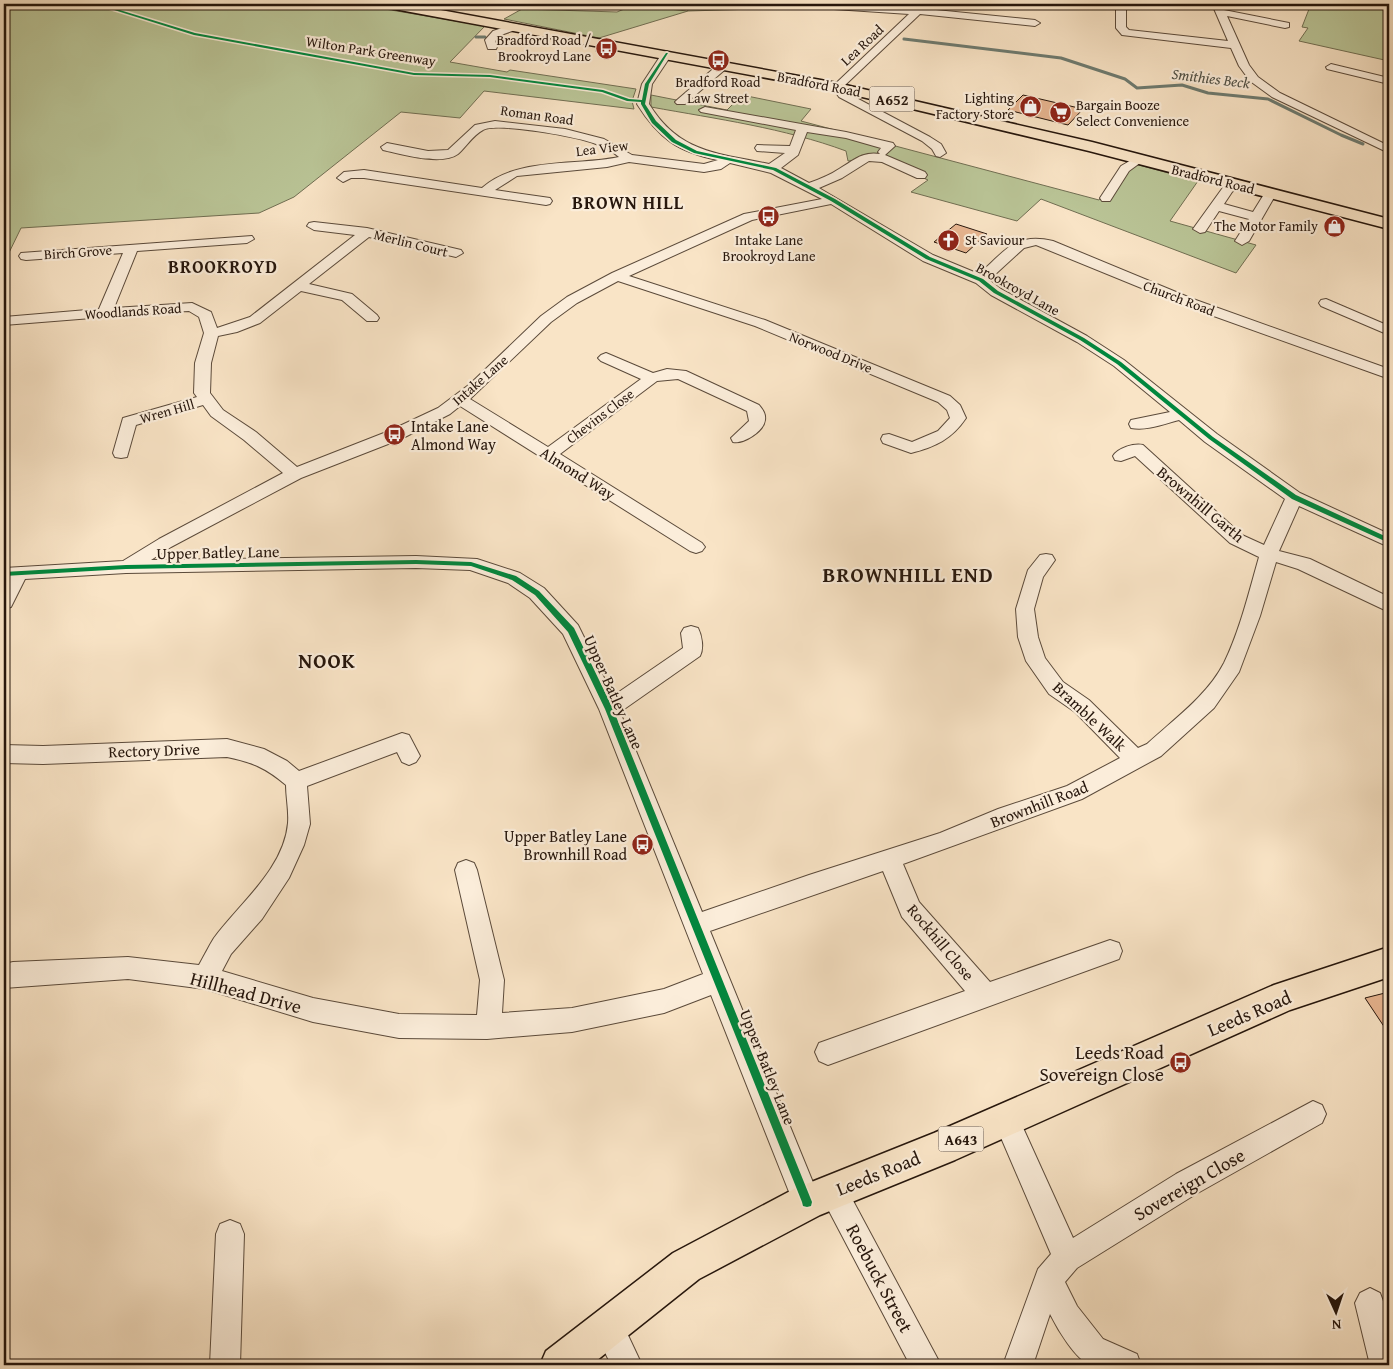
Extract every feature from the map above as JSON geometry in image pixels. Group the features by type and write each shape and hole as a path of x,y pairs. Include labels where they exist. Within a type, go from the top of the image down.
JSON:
{"main road":[{"name":"Bradford Road","path":"389,4 433,8 514,27 837,87 986,121 1389,224"},
{"name":"Leeds Road","path":"560,1365 686,1266 820,1197 1006,1119 1285,996 1389,962"}],"street":[{"path":"804,4 920,9 1035,24"},
{"path":"1119,4 1121,6 1121,28 1126,33 1233,45"},
{"path":"1218,8 1233,45 1244,66 1254,79 1276,95 1389,150"},
{"path":"1218,8 1285,25"},
{"name":"Lea Road","path":"837,87 920,9"},
{"path":"1017,21 1018,10"},
{"path":"492,48 490,40 497,33 514,27"},
{"name":"Brookroyd Lane","path":"667,54 647,84 643,104 654,122 674,141 696,152 771,169 833,200 928,258 981,280 996,292 1082,339 1120,363 1230,453 1294,497 1389,541"},
{"path":"681,102 724,65"},
{"path":"1331,67 1389,81"},
{"path":"837,87 843,94 937,147 940,153"},
{"path":"705,110 846,135 889,146 884,152"},
{"name":"Roman Road","path":"387,147 427,154 452,153 479,127 485,124 494,124 595,138 620,150 629,158"},
{"path":"771,169 795,150 802,128"},
{"path":"761,148 795,150"},
{"path":"809,187 840,175 860,159 874,157 898,163 921,175"},
{"name":"Lea View","path":"484,193 496,182 514,173 607,163 629,158 704,168 717,166 728,159"},
{"path":"1106,198 1125,169 1138,160"},
{"path":"343,178 348,175 364,174 546,201"},
{"path":"1200,229 1228,189 1234,184"},
{"path":"1242,241 1270,194"},
{"name":"Intake Lane","path":"126,567 165,543 295,474 395,435 444,411 475,388 546,319 572,300 617,276 748,217 833,200"},
{"path":"1216,206 1256,217"},
{"name":"Merlin Court","path":"314,226 366,232 456,253"},
{"name":"Merlin Court","path":"211,333 232,329 255,320 366,232"},
{"name":"Birch Grove","path":"26,256 247,239"},
{"name":"Church Road","path":"981,280 1019,245 1036,241 1048,244 1188,302 1389,374"},
{"name":"Birch Grove","path":"105,312 131,249"},
{"name":"Norwood Drive","path":"617,276 760,323 944,399 954,408 958,418 951,429 943,436 911,448 889,439"},
{"path":"299,286 347,298 372,318"},
{"path":"1326,303 1389,331"},
{"name":"Woodlands Road","path":"4,321 192,307 206,315 211,333"},
{"path":"211,333 203,363 202,393 217,413 250,436 295,474"},
{"name":"Chevins Close","path":"606,358 652,378"},
{"name":"Chevins Close","path":"548,455 652,378 666,374 680,374 753,408 757,414 757,422 739,438"},
{"name":"Almond Way","path":"459,399 696,547"},
{"name":"Wren Hill","path":"121,453 129,422 207,400"},
{"path":"1137,424 1153,422 1181,414"},
{"name":"Brownhill Garth","path":"1128,448 1236,539 1269,554 1304,564 1389,605"},
{"name":"Brownhill Road","path":"697,925 944,841 1006,816 1074,792 1154,750 1207,702 1232,667 1251,616 1269,554 1294,497"},
{"name":"Bramble Walk","path":"1046,560 1034,575 1025,609 1028,638 1036,661 1056,688 1082,706 1136,760"},
{"name":"Upper Batley Lane","path":"11,574 126,567 416,562 471,564 514,578 537,593 571,630 609,709 719,980 820,1197"},
{"path":"4,602 11,574"},
{"path":"609,709 693,651 691,633"},
{"path":"204,977 223,946 254,911 278,878 299,824 296,781 402,741 409,756"},
{"name":"Rectory Drive","path":"4,754 43,755 227,748 257,755 279,767 296,781"},
{"name":"Rockhill Close","path":"889,859 910,909 986,996"},
{"path":"466,870 492,980 492,998 487,1027"},
{"name":"Rockhill Close","path":"828,1052 1110,951"},
{"name":"Hillhead Drive","path":"4,976 128,968 204,977 312,1010 399,1026 487,1027 572,1020 664,1001 719,980"},
{"name":"Sovereign Close","path":"1058,1268 1186,1184 1313,1114"},
{"path":"1006,1119 1058,1268 1067,1316 1092,1350 1126,1365"},
{"name":"Roebuck Street","path":"820,1197 926,1365"},
{"path":"225,1365 230,1234"},
{"path":"1018,1365 1058,1268"},
{"path":"1370,1302 1385,1365"},
{"path":"608,1327 627,1365"}],"green space":[{"path":"4,4 368,4 385,9 485,26 450,62 507,72 510,70 636,89 632,101 634,109 484,91 460,118 401,112 294,197 259,213 21,228 4,263"},
{"path":"696,4 759,4 755,9 688,11 599,38 504,19 522,9 617,12 634,5 687,11"},
{"path":"1311,4 1389,4 1389,61 1299,41 1308,28 1302,27"},
{"path":"651,95 727,110 742,95 811,109 801,121 1099,200 1117,173 1128,162 1198,181 1170,221 1256,245 1236,273 1041,199 1017,221 911,192 928,180 897,166 872,159 848,161 846,151 799,136 651,107"}],"building":[{"path":"1023,95 1083,109 1068,125 1008,110"},
{"name":"St Saviour","path":"956,224 987,234 966,253 934,242"},
{"path":"1389,992 1389,1034 1365,998"}],"waterway":[{"name":"Smithies Beck","path":"476,37 485,37"},
{"name":"Smithies Beck","path":"500,38 545,42"},
{"name":"Smithies Beck","path":"904,39 1061,58 1125,79 1137,88 1182,85 1208,93 1268,99 1363,144"},
{"name":"Smithies Beck","path":"597,51 608,49"}],"cycle path":[{"name":"Wilton Park Greenway","path":"97,4 194,34 414,74 490,76 603,91 628,100 644,101"},
{"path":"667,54 647,84 643,104 654,122 674,141 696,152 774,169 833,200 928,258 981,280 996,292 1082,339 1119,363 1211,438 1294,497 1389,541"},
{"path":"4,574 126,567 416,562 471,564 514,578 537,593 571,630 609,709 807,1202"}],"place":[{"name":"Bradford Road / Brookroyd Lane","path":"607,48"},
{"name":"Bradford Road Law Street","path":"718,60"},
{"name":"Lighting Factory Store","path":"1030,106"},
{"name":"Bargain Booze Select Convenience","path":"1060,113"},
{"name":"Intake Lane Brookroyd Lane","path":"769,217"},
{"name":"The Motor Family","path":"1334,226"},
{"name":"St Saviour","path":"949,240"},
{"name":"Intake Lane Almond Way","path":"395,435"},
{"name":"Upper Batley Lane Brownhill Road","path":"643,845"},
{"name":"Leeds Road Sovereign Close","path":"1180,1063"}],"district":[{"name":"BROWN HILL","path":"628,202"},
{"name":"BROOKROYD","path":"223,266"},
{"name":"BROWNHILL END","path":"908,574"},
{"name":"NOOK","path":"327,660"}]}
